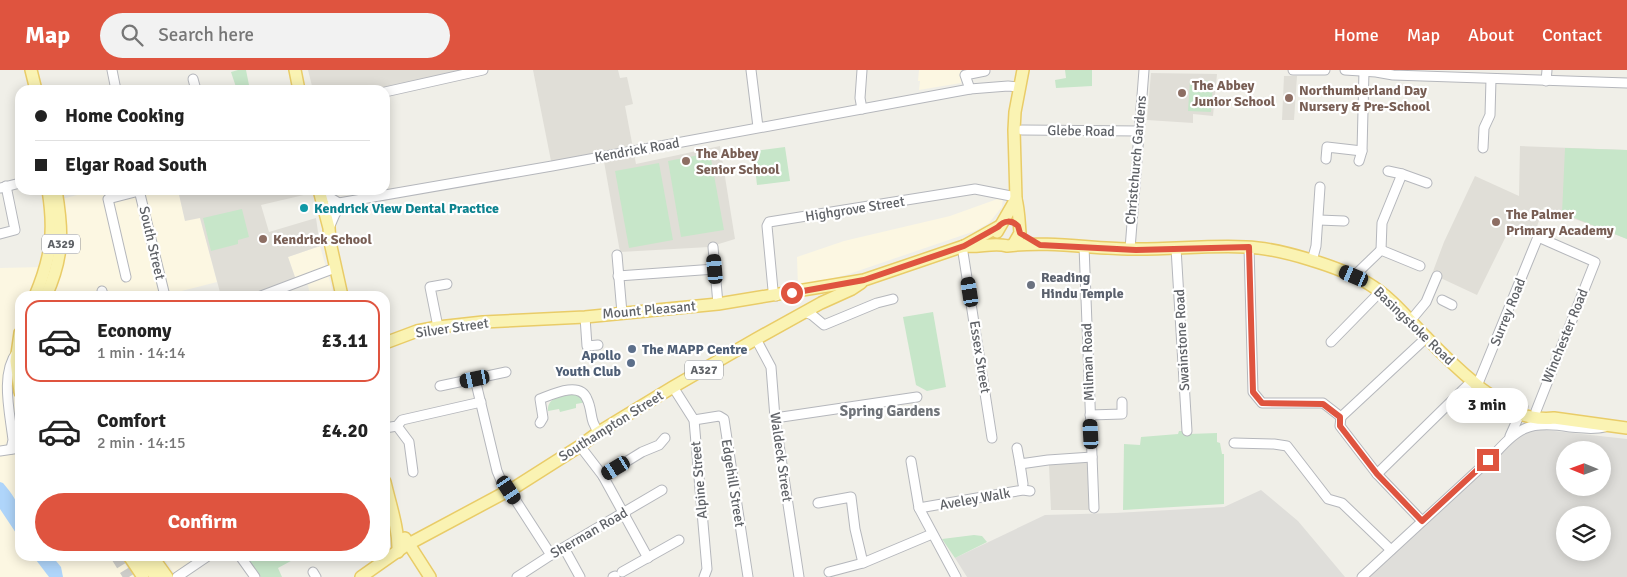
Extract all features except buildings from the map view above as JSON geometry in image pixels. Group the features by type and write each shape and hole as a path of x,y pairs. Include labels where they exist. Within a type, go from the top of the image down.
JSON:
{"main road":[{"path":"31,70 35,85"},
{"path":"295,70 298,85"},
{"path":"1016,198 1001,225 997,237 1008,245 1019,229 1014,130 1019,87 1024,70"},
{"name":"A329","path":"40,291 50,254 51,220 48,195"},
{"name":"A329","path":"41,291 58,266 61,221 57,195"},
{"path":"320,195 329,228 330,242 341,291"},
{"path":"324,210 320,213 320,220 324,237 330,242"},
{"path":"1001,225 1009,221 1040,245"},
{"name":"A327","path":"776,296 864,280 963,246 1001,225"},
{"name":"Basingstoke Road","path":"1008,245 1130,249 1249,247 1312,261 1354,276 1380,292 1475,383 1500,401 1508,401 1522,410 1546,419 1554,418 1627,428"},
{"name":"A327","path":"963,246 1008,245"},
{"name":"Southampton Street","path":"390,557 409,544 508,491 599,432 756,339 821,303 852,289 864,280"},
{"name":"Mount Pleasant","path":"521,320 718,304 776,296"},
{"name":"Silver Street","path":"390,341 417,331 438,327 521,320"},
{"name":"Basingstoke Road","path":"1522,410 1536,411 1554,418"},
{"path":"390,503 398,552 407,554 423,566"},
{"path":"394,519 430,577"},
{"path":"132,561 143,577"},
{"path":"144,561 156,577"},
{"path":"156,561 167,577"},
{"name":"Southampton Street","path":"361,577 385,561"}],"street":[{"path":"112,70 115,85"},
{"path":"390,91 483,70"},
{"path":"751,70 758,128"},
{"path":"862,70 860,98 862,108"},
{"name":"Christchurch Gardens","path":"1130,249 1144,70"},
{"path":"1293,70 1325,70"},
{"path":"1345,70 1393,75 1627,84"},
{"path":"1546,81 1547,70"},
{"path":"970,89 965,75 985,71"},
{"path":"1359,161 1362,151 1364,71"},
{"path":"193,79 195,85"},
{"path":"1483,148 1484,128 1490,116 1491,79"},
{"name":"Kendrick Road","path":"390,194 970,89 1019,87"},
{"name":"Glebe Road","path":"1022,130 1139,131"},
{"path":"1326,159 1327,147 1362,151"},
{"path":"1388,171 1427,183"},
{"path":"1354,276 1382,250 1382,223 1402,174"},
{"path":"0,234 15,230 3,187"},
{"path":"1312,261 1319,220 1320,187"},
{"name":"Highgrove Street","path":"776,296 773,290 767,226 769,222 976,189 1016,198"},
{"path":"124,195 108,200 126,277"},
{"name":"South Street","path":"140,195 163,291"},
{"path":"328,195 342,203 329,228"},
{"name":"Kendrick Road","path":"324,210 328,206 386,195"},
{"path":"1319,220 1344,221"},
{"name":"Winchester Road","path":"1536,411 1595,262 1538,237"},
{"name":"Surrey Road","path":"1475,383 1538,237"},
{"name":"Essex Street","path":"963,246 992,438"},
{"name":"Milman Road","path":"1084,246 1094,508"},
{"path":"1249,247 1253,392 1262,403 1323,404 1340,417"},
{"path":"713,248 718,304"},
{"name":"Swainstone Road","path":"1176,248 1187,431"},
{"path":"1382,250 1420,266"},
{"path":"617,254 622,312"},
{"path":"274,291 335,268"},
{"path":"618,276 715,269"},
{"path":"1411,320 1435,297 1437,276"},
{"path":"438,327 430,287 447,284"},
{"path":"1331,342 1380,292"},
{"path":"1435,297 1452,305"},
{"path":"805,312 826,325 877,303 893,299"},
{"path":"816,319 821,303"},
{"path":"586,316 587,346 598,345"},
{"path":"1422,521 1377,474 1340,426 1340,417 1426,338"},
{"name":"Waldeck Street","path":"756,339 771,367 775,418 799,577"},
{"path":"0,451 15,449 6,377 9,361 15,353"},
{"path":"440,386 506,372"},
{"path":"475,379 497,471 508,491 551,555"},
{"path":"1377,474 1475,383"},
{"name":"Alpine Street","path":"673,388 694,420 707,570 704,577"},
{"path":"540,423 543,418 540,399 572,389 581,391 587,398 593,425 599,432"},
{"path":"775,418 917,397"},
{"path":"390,426 481,402"},
{"path":"1090,415 1122,414 1122,402"},
{"path":"1508,438 1522,410"},
{"name":"Edgehill Street","path":"694,420 719,416 724,419 748,577"},
{"path":"399,423 414,442 413,472"},
{"path":"1362,577 1488,460 1508,438 1519,431 1536,424 1560,425 1589,430 1611,426"},
{"path":"603,476 642,452 659,445 665,438"},
{"path":"1234,444 1274,444 1287,446 1328,500 1342,503 1391,550"},
{"path":"580,446 603,476 648,558"},
{"path":"1017,448 1023,484"},
{"path":"1020,464 1092,457"},
{"path":"911,461 919,508 956,577"},
{"name":"Sherman Road","path":"517,577 662,490"},
{"name":"Aveley Walk","path":"919,508 1022,490 1030,491"},
{"path":"818,503 854,497 855,529 862,563"},
{"path":"828,572 862,563 932,534"},
{"path":"617,575 679,540"},
{"path":"564,548 580,577"},
{"path":"177,577 201,561"},
{"path":"243,561 254,577"}],"shaded area":[{"path":"308,70 481,70 390,89 390,85 312,85"},
{"name":"The Abbey Senior School","path":"533,70 618,70 620,78 627,77 633,104 625,106 636,164 720,146 735,239 709,247 620,252 603,156 552,166"},
{"path":"919,70 961,70 961,83 919,90"},
{"name":"The Abbey Junior School","path":"1151,73 1217,74 1213,116 1193,114 1193,123 1147,120"},
{"name":"Northumberland Day Nursery & Pre-School","path":"1284,76 1297,76 1294,120 1282,120"},
{"name":"The Palmer Primary Academy","path":"1520,146 1627,150 1627,239 1544,207 1533,237 1509,230 1477,295 1432,274 1444,242 1475,176 1519,196"},
{"path":"77,195 179,195 185,220 200,217 217,282 182,291 50,291 62,199"},
{"name":"Kendrick School","path":"179,195 304,195 261,205 269,232 316,218 320,246 288,257 296,280 264,291 220,291 200,218 185,221"},
{"path":"1003,197 1002,207 989,223 975,231 849,274 798,287 797,257 844,241 950,216"},
{"path":"320,246 333,291 309,291 308,285 296,280 288,257"},
{"path":"44,267 34,291 15,291 15,422 7,421 10,443 15,454 15,561 123,561 133,577 0,577 0,268"},
{"path":"1536,429 1627,439 1627,577 1368,577 1519,436"},
{"path":"1086,462 1090,510 1051,510 1049,465"},
{"path":"1261,490 1298,521 1345,577 967,577 955,558 1045,515 1224,507"},
{"path":"166,561 197,561 175,574"}],"green space":[{"path":"246,70 249,85 235,85 231,72"},
{"path":"1065,70 1092,70 1092,86 1056,88 1055,80 1066,78"},
{"path":"1190,80 1213,81 1211,112 1188,111"},
{"path":"785,147 790,181 757,185 753,151"},
{"path":"1565,148 1627,150 1627,239 1562,213"},
{"path":"710,153 724,230 681,237 668,161"},
{"path":"659,163 673,240 629,248 615,171"},
{"path":"242,209 249,237 238,240 238,244 211,251 203,218"},
{"path":"933,312 946,387 927,391 916,385 903,317"},
{"path":"581,395 587,402 576,404 576,408 560,412 559,409 548,411 548,406 553,400 561,396"},
{"path":"1179,431 1189,431 1189,434 1217,433 1217,442 1220,443 1222,454 1224,454 1224,504 1123,510 1124,444 1140,445 1141,437 1178,434"},
{"path":"974,535 982,536 987,542 955,558 942,539"},
{"path":"250,561 291,561 278,568 282,577 261,577"}],"water":[{"path":"0,482 3,483 15,499 15,532 0,509"},
{"path":"37,561 56,561 61,567 63,577 49,577"}],"tunnel":[{"path":"119,561 129,577"}],"place":[{"name":"The Abbey Junior School","path":"1182,93"},
{"name":"Northumberland Day Nursery & Pre-School","path":"1289,98"},
{"name":"The Abbey Senior School","path":"686,161"},
{"name":"Kendrick View Dental Practice","path":"304,208"},
{"name":"The Palmer Primary Academy","path":"1496,222"},
{"name":"Kendrick School","path":"263,239"},
{"name":"Reading Hindu Temple","path":"1031,285"},
{"name":"The MAPP Centre","path":"632,349"},
{"name":"Apollo Youth Club","path":"631,363"}],"district":[{"name":"Spring Gardens","path":"890,411"}],"route":[{"path":"792,293 864,280 964,246 1009,221 1015,223 1020,228 1020,233 1040,245 1136,250 1249,247 1253,392 1262,403 1323,404 1332,410 1340,417 1340,426 1377,474 1422,521 1488,460"}]}
